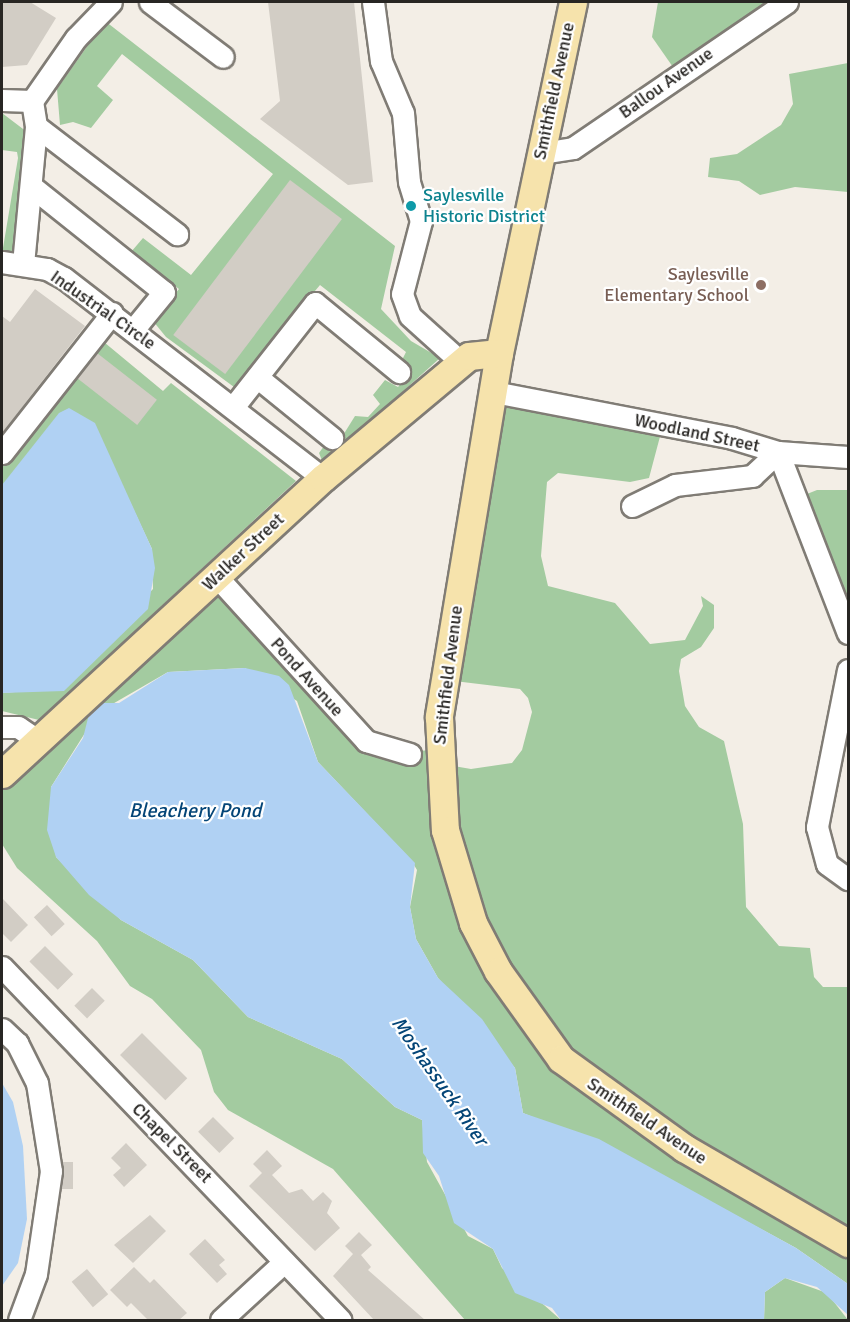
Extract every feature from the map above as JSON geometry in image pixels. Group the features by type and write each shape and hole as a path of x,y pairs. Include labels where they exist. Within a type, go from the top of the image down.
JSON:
{"main road":[{"name":"Smithfield Avenue","path":"573,2 499,353 438,736 445,830 473,923 522,1010 561,1059 674,1142 849,1244"},
{"name":"Walker Street","path":"2,774 323,478 469,356 499,353"}],"street":[{"path":"24,264 36,126 32,101 76,38 111,2"},
{"path":"150,2 223,57"},
{"path":"373,2 381,61 403,113 409,182 421,221 402,294 410,316 461,362"},
{"name":"Ballou Avenue","path":"542,153 573,148 787,2"},
{"path":"2,100 32,101"},
{"path":"36,126 177,234"},
{"path":"31,186 164,292 134,330"},
{"name":"Industrial Circle","path":"2,262 24,264 64,278 234,406 323,478"},
{"path":"234,406 315,303 399,372"},
{"path":"2,453 112,313"},
{"path":"257,377 332,438"},
{"name":"Woodland Street","path":"494,392 732,438 778,452 849,633"},
{"path":"632,506 675,484 752,476 778,452 849,457"},
{"name":"Pond Avenue","path":"217,577 366,741 411,754"},
{"path":"849,670 817,827 827,864 849,879"},
{"path":"2,727 18,727 39,741"},
{"name":"Chapel Street","path":"2,967 341,1320"},
{"path":"2,1029 17,1043 37,1083 51,1171 38,1264 19,1320"},
{"path":"221,1320 284,1262"}],"green space":[{"path":"658,2 780,2 675,70 652,37"},
{"path":"105,21 395,246 381,309 411,341 440,358 323,463 319,453 324,446 335,448 355,416 368,417 380,404 373,395 385,380 398,387 410,373 401,362 406,352 320,285 234,387 166,337 153,321 179,289 131,252 143,238 191,275 273,174 122,54 97,86 113,100 91,128 73,122 60,125 57,89"},
{"path":"848,63 848,192 795,187 760,195 739,181 708,177 710,158 737,154 781,125 793,104 789,74"},
{"path":"2,113 27,132 13,240 32,258 2,254 18,158 17,152 2,150"},
{"path":"87,328 163,391 171,383 296,481 39,720 2,711 2,693 55,689 153,589 152,549 101,440 2,485 2,440"},
{"path":"491,400 662,429 649,478 630,482 558,473 547,482 541,556 548,586 615,603 650,644 685,640 703,606 701,596 714,605 714,628 701,647 681,659 679,671 685,706 699,727 724,741 743,824 746,907 779,946 810,948 814,977 823,987 848,987 848,1284 796,1248 632,1159 523,1113 515,1068 438,978 416,939 410,907 417,870 411,860 318,762 297,701 245,668 168,672 109,706 90,725 51,787 56,857 121,920 193,960 248,1017 342,1059 395,1107 422,1120 427,1162 468,1236 493,1249 502,1268 561,1320 465,1320 333,1169 228,1110 214,1092 201,1050 152,999 130,986 97,941 17,868 2,844 2,770 212,578 394,753 431,750 442,764 471,769 512,763 522,750 532,712 528,698 520,689 446,680"},
{"path":"817,490 848,490 848,640 802,496"},
{"path":"785,1278 827,1293 848,1320 764,1320 765,1292"}],"water":[{"path":"69,408 95,423 152,549 155,568 148,609 64,691 2,693 2,485 59,413"},
{"name":"Bleachery Pond","path":"245,668 279,676 289,685 318,762 415,863 410,907 416,939 438,978 482,1019 515,1068 523,1113 599,1139 796,1248 848,1284 848,1315 817,1287 785,1278 765,1292 764,1320 561,1320 552,1308 515,1293 493,1249 454,1223 439,1176 423,1153 422,1120 395,1107 342,1059 248,1017 193,960 121,920 89,895 56,857 47,830 51,787 83,738 89,714 102,703 119,703 168,672"},
{"path":"2,1083 13,1102 23,1146 27,1219 18,1263 2,1286"}],"building":[{"path":"2,2 30,2 56,18 27,65 2,67"},
{"path":"268,2 354,2 373,182 348,185 260,119 280,101"},
{"path":"290,180 342,219 225,374 173,335"},
{"path":"35,289 85,326 2,433 2,316 10,322"},
{"path":"97,353 157,400 137,425 77,378"},
{"path":"2,898 28,925 11,942 2,933"},
{"path":"47,905 65,924 52,936 34,917"},
{"path":"45,946 73,974 58,990 29,962"},
{"path":"92,988 105,1001 87,1018 74,1006"},
{"path":"142,1033 187,1078 165,1100 120,1055"},
{"path":"213,1117 234,1138 219,1153 198,1132"},
{"path":"126,1143 147,1165 124,1187 113,1175 121,1168 111,1158"},
{"path":"267,1150 282,1166 272,1175 289,1193 302,1189 313,1201 323,1192 332,1201 327,1213 340,1228 315,1251 249,1186 262,1173 253,1164"},
{"path":"62,1162 73,1162 73,1189 62,1189"},
{"path":"150,1215 166,1231 133,1263 114,1245"},
{"path":"359,1232 372,1245 361,1255 371,1267 368,1270 425,1320 374,1320 333,1276 353,1254 345,1246"},
{"path":"205,1239 225,1260 219,1265 227,1274 217,1283 189,1254"},
{"path":"134,1267 150,1283 154,1279 187,1313 179,1320 148,1320 131,1303 127,1307 110,1290"},
{"path":"87,1269 108,1294 93,1307 72,1282"}],"place":[{"name":"Saylesville Historic District","path":"411,206"},
{"name":"Saylesville Elementary School","path":"761,285"}],"water label":[{"name":"Moshassuck River","path":"440,1081"}]}
